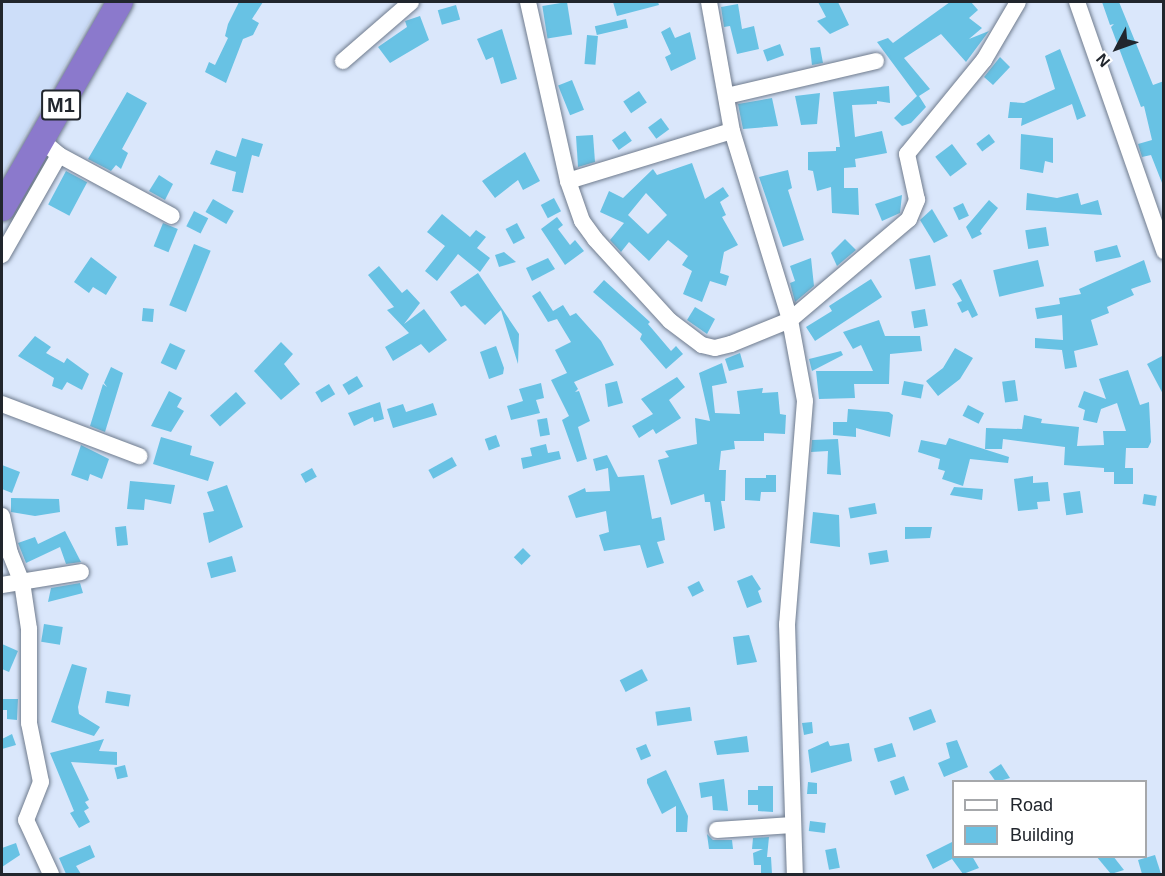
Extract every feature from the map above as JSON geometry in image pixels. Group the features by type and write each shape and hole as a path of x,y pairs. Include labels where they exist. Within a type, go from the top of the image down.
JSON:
{"highway":[{"name":"M1","path":"2,208 50,148 120,2"}],"street":[{"path":"343,61 411,2"},
{"path":"709,2 732,131 790,320 805,401 787,624 792,699 792,825 795,874"},
{"path":"531,3 568,182 582,221 595,239 687,336 715,348 790,320 909,219 917,200 907,154 984,60 1018,2"},
{"path":"1077,2 1164,251"},
{"path":"727,96 876,61"},
{"path":"568,182 732,131"},
{"path":"2,255 50,148 172,216"},
{"path":"2,404 139,456"},
{"path":"2,516 10,553 22,582 29,629 30,730 41,782 37,796 27,809 26,820 51,874"},
{"path":"2,585 81,572"},
{"path":"717,830 792,825"}],"shaded area":[{"path":"2,2 101,2 2,175"}],"building":[{"path":"239,2 263,2 252,19 259,23 253,35 243,39 226,83 205,72 209,62 215,65 228,38 225,36 228,24"},
{"path":"567,2 572,35 547,39 542,6"},
{"path":"613,2 658,2 659,5 617,16"},
{"path":"818,2 838,2 849,25 830,34 817,21 826,17"},
{"path":"950,2 971,2 978,10 969,18 982,28 969,39 989,31 966,62 941,34 904,58 930,89 919,96 926,107 911,123 902,126 894,118 917,96 877,42 888,38 893,43"},
{"path":"1102,2 1119,2 1153,85 1164,81 1164,188 1151,155 1142,157 1138,144 1152,140 1144,106 1141,107 1111,27 1114,24 1110,25"},
{"path":"738,4 742,29 754,26 759,49 737,54 730,26 724,27 721,7"},
{"path":"456,5 460,19 442,25 438,10"},
{"path":"420,16 429,40 390,63 378,47 407,27 405,21"},
{"path":"626,19 628,28 597,35 595,26"},
{"path":"670,27 675,38 690,32 696,59 671,71 665,57 671,54 661,32"},
{"path":"502,29 517,79 501,84 493,57 486,60 477,39"},
{"path":"587,35 598,36 595,65 584,64"},
{"path":"780,44 784,55 767,61 763,50"},
{"path":"820,47 823,63 812,65 810,48"},
{"path":"1060,49 1086,116 1077,120 1072,104 1021,126 1022,118 1008,118 1010,102 1024,103 1055,89 1045,56"},
{"path":"1000,57 1010,67 993,85 984,77"},
{"path":"572,80 584,110 570,115 558,86"},
{"path":"889,86 890,103 877,101 877,104 852,105 855,137 882,131 887,153 855,159 856,167 844,168 844,188 858,188 859,215 832,213 831,187 817,191 813,171 808,170 808,152 836,151 836,147 840,147 833,92"},
{"path":"639,91 647,103 631,113 623,102"},
{"path":"127,92 147,103 122,149 128,153 121,169 116,165 111,171 88,159"},
{"path":"820,93 817,124 801,125 795,96"},
{"path":"772,98 778,126 743,129 738,104"},
{"path":"661,118 669,129 656,139 648,127"},
{"path":"625,131 632,141 619,150 612,140"},
{"path":"989,134 995,142 982,152 976,144"},
{"path":"1021,134 1053,138 1053,163 1045,161 1043,173 1020,169"},
{"path":"593,135 595,162 578,167 576,136"},
{"path":"242,138 263,144 259,157 252,155 243,193 232,191 236,172 210,164 216,150 236,157"},
{"path":"952,144 967,164 950,177 935,157"},
{"path":"525,152 540,181 523,190 518,180 495,198 482,181"},
{"path":"692,163 705,199 723,187 729,196 720,202 726,215 722,217 738,245 724,252 720,273 729,276 726,286 710,281 702,302 683,294 692,271 682,265 688,256 668,240 649,261 629,242 621,252 610,240 624,223 600,212 609,191 623,198 653,169 657,175","holes":["646,193 667,215 648,234 628,215"]},
{"path":"788,170 792,188 788,190 804,240 783,247 759,177"},
{"path":"66,171 87,182 69,216 48,205"},
{"path":"159,175 173,184 165,200 149,191"},
{"path":"1027,193 1057,198 1078,193 1081,205 1098,200 1102,215 1026,210"},
{"path":"902,195 900,213 882,221 875,204"},
{"path":"554,198 561,211 548,218 541,205"},
{"path":"213,199 234,211 226,224 206,212"},
{"path":"989,200 998,208 980,231 982,234 972,239 966,227"},
{"path":"963,203 969,216 959,220 953,208"},
{"path":"932,209 948,236 934,243 920,220"},
{"path":"194,211 208,218 201,233 186,226"},
{"path":"442,214 470,237 476,230 486,237 477,248 490,258 480,272 458,254 437,281 425,271 445,246 427,232"},
{"path":"557,217 563,225 558,229 570,245 575,240 584,251 565,265 541,229"},
{"path":"163,223 178,229 168,252 154,246"},
{"path":"517,223 525,238 514,244 506,229"},
{"path":"1046,227 1049,246 1028,249 1025,230"},
{"path":"845,239 856,250 837,266 831,253"},
{"path":"194,244 211,251 186,312 169,305"},
{"path":"1117,245 1121,257 1096,262 1094,251"},
{"path":"504,252 516,262 499,267 495,255"},
{"path":"930,255 936,285 915,289 909,259"},
{"path":"91,257 117,277 106,295 93,287 89,293 74,282"},
{"path":"548,258 555,269 532,281 526,268"},
{"path":"811,258 814,286 795,302 790,283 795,281 790,266"},
{"path":"1038,260 1044,286 999,297 993,270"},
{"path":"1144,260 1151,282 1131,289 1134,295 1107,307 1109,313 1091,320 1098,345 1074,351 1077,367 1065,369 1062,350 1035,348 1035,338 1063,340 1062,315 1037,319 1035,308 1060,304 1059,298 1081,294 1079,289"},
{"path":"379,266 402,293 407,289 420,303 404,324 424,309 447,340 429,353 421,344 393,361 385,347 409,333 387,310 394,307 368,275"},
{"path":"478,273 519,334 518,364 501,310 485,325 465,305 461,307 450,292"},
{"path":"871,279 882,297 815,341 806,327 832,311 829,306"},
{"path":"961,279 978,315 972,318 968,310 962,313 957,303 962,301 952,284"},
{"path":"604,280 650,322 648,324 671,351 676,346 683,354 666,369 640,339 642,334 593,292"},
{"path":"540,291 553,311 563,305 570,316 576,313 601,341 614,365 574,382 578,389 575,392 579,391 590,421 578,427 587,459 577,462 562,420 569,416 551,380 567,373 555,350 571,342 557,319 548,322 532,296"},
{"path":"695,307 715,319 707,334 687,320"},
{"path":"143,308 154,309 153,322 142,321"},
{"path":"925,309 928,326 914,328 911,311"},
{"path":"879,320 885,336 920,336 922,351 890,354 889,384 854,384 855,398 819,399 816,371 873,371 861,345 853,349 843,332"},
{"path":"35,336 51,347 46,353 64,363 67,358 89,374 82,390 67,382 62,390 52,386 54,378 18,356"},
{"path":"281,342 293,354 284,364 300,384 281,400 254,371"},
{"path":"170,343 185,350 176,370 161,363"},
{"path":"496,346 504,368 503,374 489,379 480,352"},
{"path":"955,348 973,358 960,379 938,396 926,381 943,368"},
{"path":"841,351 843,355 812,371 809,359"},
{"path":"740,353 744,367 729,371 725,359"},
{"path":"1164,355 1164,396 1147,364"},
{"path":"722,363 727,383 712,386 715,413 740,414 737,391 763,388 762,393 778,392 780,414 786,415 785,434 764,433 764,441 734,441 735,449 721,451 719,470 726,470 725,501 721,501 725,528 714,531 710,502 705,502 704,494 671,505 658,460 669,457 665,451 697,444 695,418 710,421 699,373"},
{"path":"111,367 123,373 105,432 90,426 103,384 107,387 104,383"},
{"path":"1128,370 1140,405 1149,402 1151,442 1148,448 1126,448 1125,468 1133,468 1133,484 1114,484 1114,472 1104,472 1104,468 1064,465 1065,447 1003,439 1002,449 985,449 986,428 1022,429 1024,415 1042,419 1041,423 1079,427 1077,446 1104,445 1103,431 1126,431 1117,403 1101,409 1097,423 1083,420 1085,410 1078,407 1084,391 1106,399 1099,379"},
{"path":"357,376 363,386 349,395 342,385"},
{"path":"677,377 685,387 669,400 681,418 656,434 653,429 639,438 632,426 653,414 641,399"},
{"path":"1015,380 1018,401 1005,403 1002,382"},
{"path":"617,381 623,403 608,407 605,384"},
{"path":"904,381 924,385 921,399 901,395"},
{"path":"541,383 544,398 536,400 540,413 511,420 507,406 523,401 519,389"},
{"path":"329,384 335,394 321,403 315,392"},
{"path":"169,391 182,398 177,407 184,411 171,432 151,426"},
{"path":"236,392 246,403 220,427 210,415"},
{"path":"380,402 384,419 374,422 373,417 354,426 348,413"},
{"path":"433,403 437,415 393,428 387,409 403,404 406,412"},
{"path":"968,405 984,413 979,424 963,416"},
{"path":"848,409 889,412 893,415 890,437 856,428 856,437 833,435 833,422 847,422"},
{"path":"547,418 550,435 540,436 537,420"},
{"path":"496,435 500,446 489,450 485,439"},
{"path":"161,437 192,446 190,455 214,462 208,481 153,464"},
{"path":"949,438 1009,457 1008,463 970,459 963,486 942,479 945,471 938,469 940,459 918,452 921,440 946,445"},
{"path":"838,439 841,475 827,474 828,451 811,452 812,440"},
{"path":"546,444 548,453 559,451 561,459 523,469 521,458 532,456 530,448"},
{"path":"81,445 109,459 102,479 90,474 88,481 71,475"},
{"path":"607,455 618,477 644,475 652,519 661,517 665,540 657,542 664,563 647,568 640,545 604,551 599,535 609,532 606,511 576,518 568,496 585,488 586,492 610,491 608,468 596,471 593,459"},
{"path":"452,457 457,466 433,479 428,470"},
{"path":"2,465 20,472 12,493 2,489"},
{"path":"312,468 317,477 305,483 301,474"},
{"path":"766,475 776,475 776,492 761,492 760,501 745,500 745,478 766,478"},
{"path":"1033,476 1033,483 1048,482 1050,501 1037,502 1038,509 1018,511 1014,479"},
{"path":"130,481 175,485 171,504 145,499 144,510 127,509"},
{"path":"227,485 243,527 209,543 203,513 214,511 207,492"},
{"path":"954,487 983,489 982,500 950,495"},
{"path":"1080,491 1083,513 1066,515 1063,493"},
{"path":"1144,494 1157,496 1155,506 1142,504"},
{"path":"11,498 59,499 60,512 35,516 11,512"},
{"path":"875,503 877,514 850,519 848,508"},
{"path":"813,512 839,515 840,547 810,543"},
{"path":"126,526 128,545 117,546 115,527"},
{"path":"905,527 932,527 930,538 905,539"},
{"path":"65,531 81,562 66,564 60,547 26,563 18,543 35,537 38,544"},
{"path":"523,548 531,556 522,565 514,557"},
{"path":"887,550 889,562 870,565 868,553"},
{"path":"232,556 236,571 211,578 207,563"},
{"path":"752,575 761,589 758,591 762,602 747,608 737,581"},
{"path":"699,581 704,591 692,597 687,587"},
{"path":"80,583 83,593 48,602 51,588"},
{"path":"44,624 63,627 60,645 41,642"},
{"path":"749,635 757,662 737,665 733,637"},
{"path":"2,644 18,651 9,672 2,669"},
{"path":"72,664 87,668 78,707 79,714 100,727 94,736 51,722"},
{"path":"642,669 648,681 626,692 620,680"},
{"path":"107,691 131,695 129,707 105,703"},
{"path":"2,699 18,699 17,720 7,719 7,710 2,710"},
{"path":"690,707 692,721 657,726 655,712"},
{"path":"931,709 936,722 914,731 909,718"},
{"path":"812,722 813,733 804,735 802,723"},
{"path":"12,734 16,745 2,749 2,739"},
{"path":"747,736 749,752 717,755 714,741"},
{"path":"104,739 99,751 117,752 117,765 71,762 89,800 85,802 89,808 84,811 90,822 79,828 70,813 74,811 50,753"},
{"path":"957,740 968,767 944,777 938,763 950,758 946,743"},
{"path":"828,741 830,746 849,743 852,761 811,773 808,750"},
{"path":"892,743 896,756 878,762 874,749"},
{"path":"646,744 651,756 641,760 636,748"},
{"path":"1001,764 1010,778 995,780 989,772"},
{"path":"125,765 128,777 117,779 114,768"},
{"path":"666,770 688,816 687,832 676,832 676,806 662,814 647,783 647,779"},
{"path":"904,776 909,790 895,795 890,781"},
{"path":"724,779 728,811 713,810 712,796 701,798 699,783"},
{"path":"808,782 817,783 817,794 807,794"},
{"path":"758,786 773,786 773,812 758,811 758,805 748,805 748,790 758,790"},
{"path":"810,821 826,823 825,833 809,831"},
{"path":"707,834 713,840 732,840 733,849 709,849"},
{"path":"769,837 767,857 771,857 772,874 761,874 761,865 754,865 753,853 763,849 752,849 753,838"},
{"path":"952,842 952,858 973,858 979,868 963,874 952,859 933,869 926,855"},
{"path":"16,843 20,855 2,867 2,848"},
{"path":"90,845 95,857 76,866 81,874 66,874 59,858"},
{"path":"836,848 840,868 829,870 825,850"},
{"path":"1155,855 1161,874 1142,874 1138,860"},
{"path":"1098,858 1115,858 1124,870 1111,874"}]}
